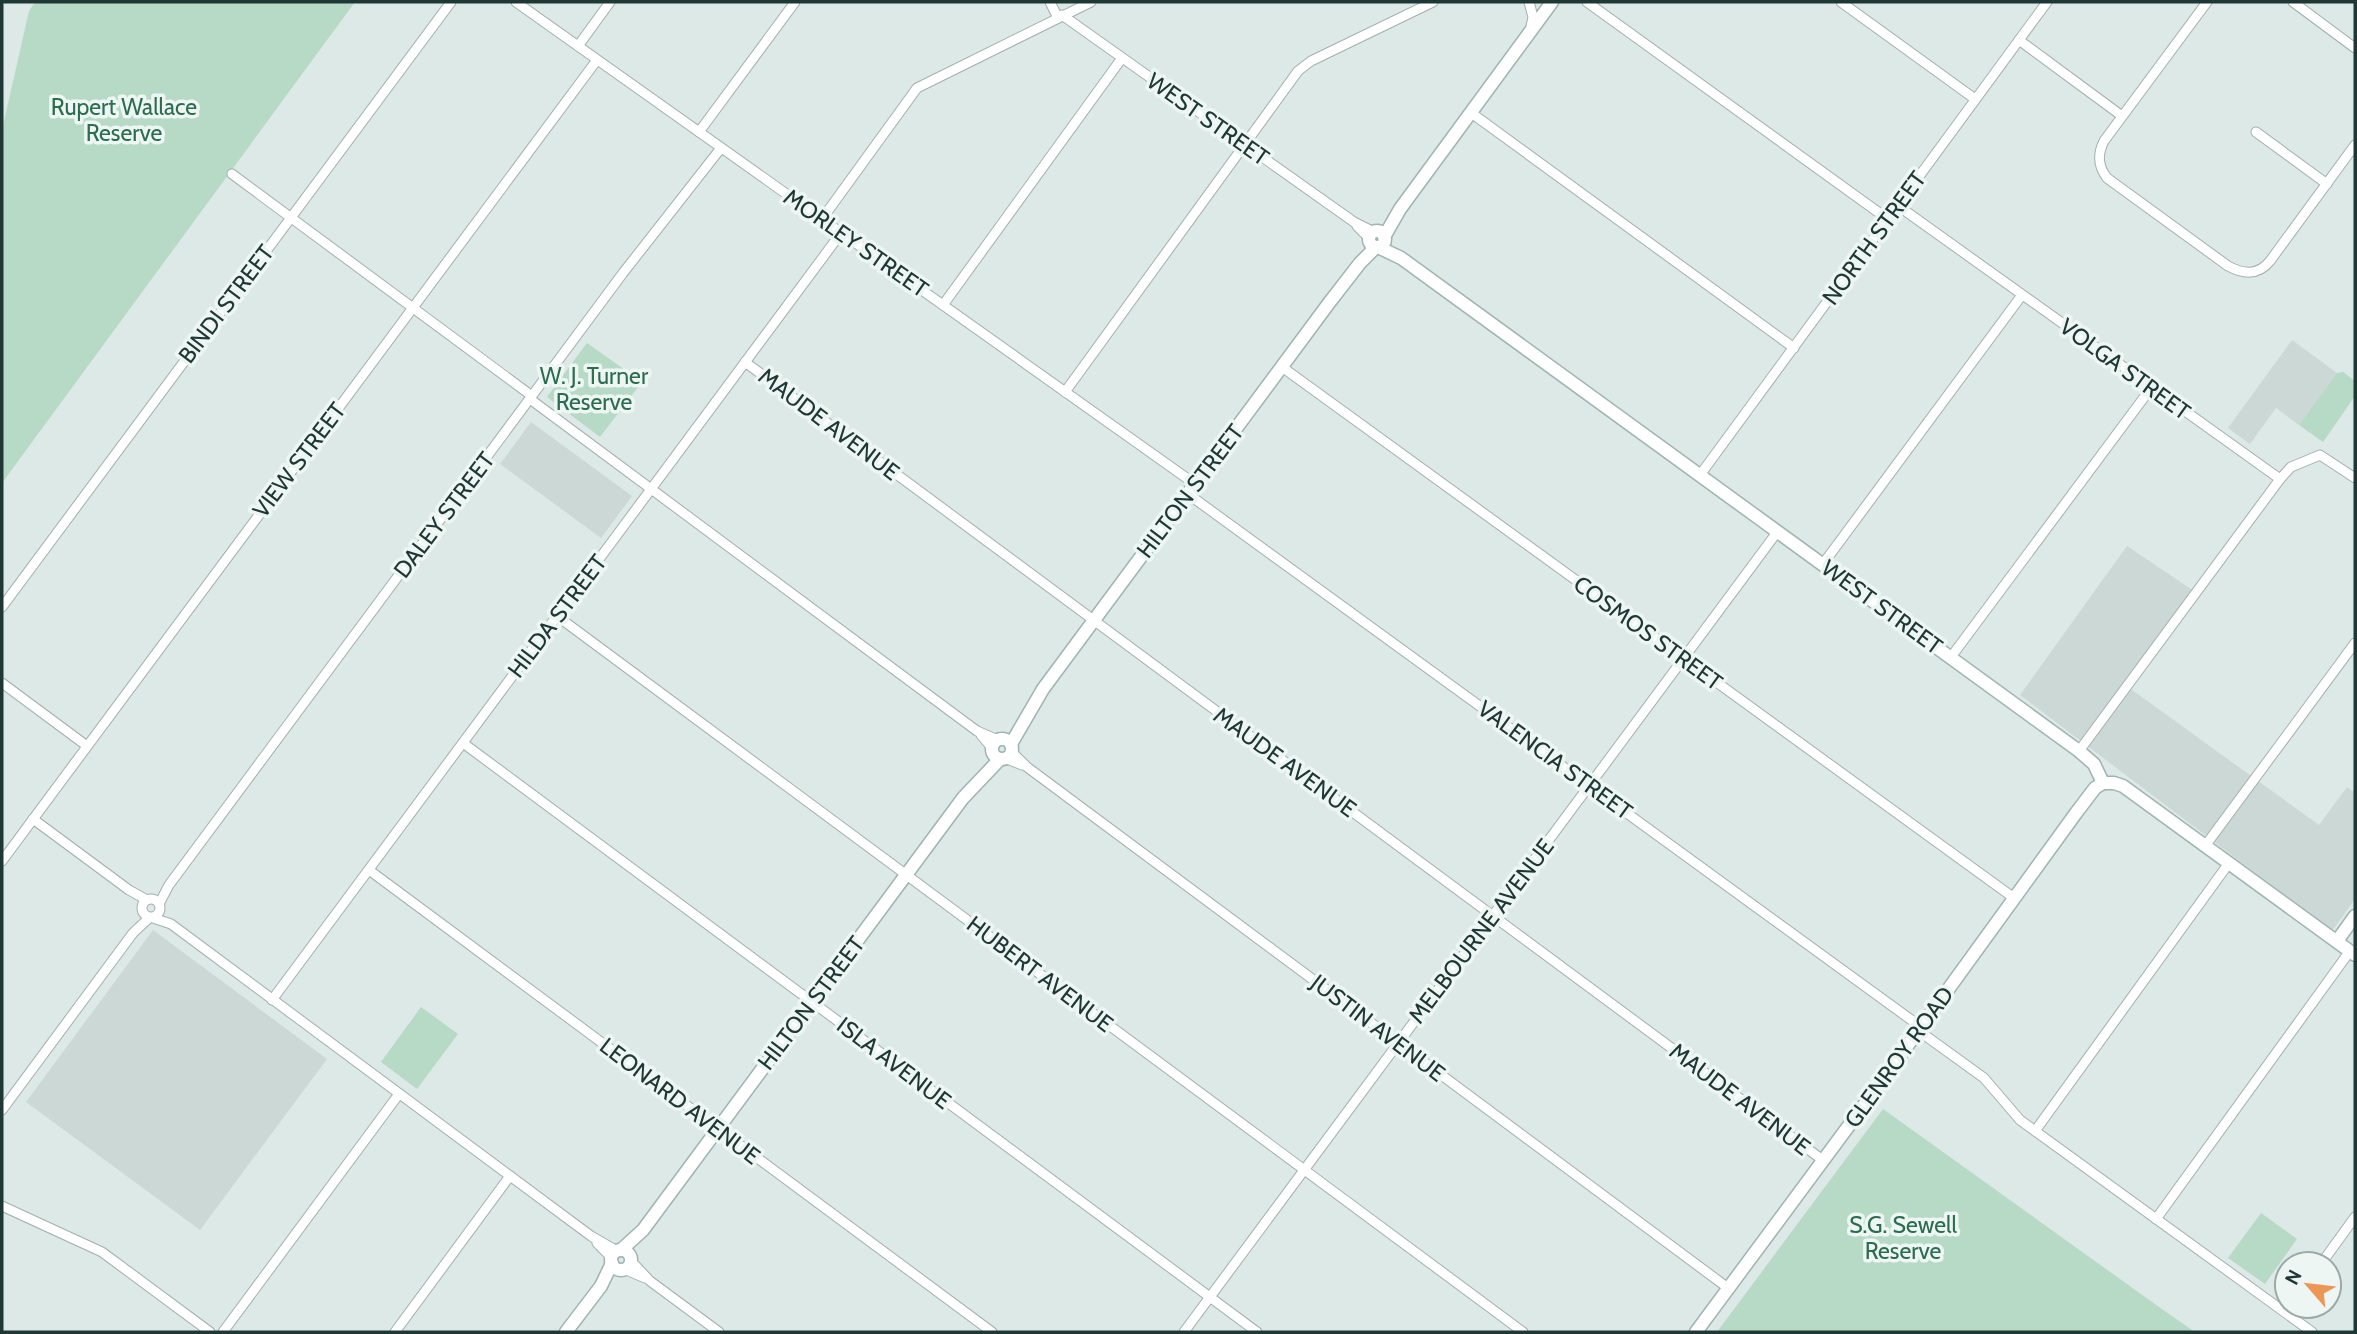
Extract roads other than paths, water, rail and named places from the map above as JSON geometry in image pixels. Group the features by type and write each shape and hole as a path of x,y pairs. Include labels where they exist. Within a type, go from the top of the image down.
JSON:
{"street":[{"name":"BINDI STREET","path":"2,607 451,2"},
{"name":"MORLEY STREET","path":"516,2 1065,391 1192,489"},
{"path":"578,46 610,2"},
{"path":"699,132 794,2"},
{"name":"WEST STREET","path":"1050,2 1060,17 1354,222 2079,751 2094,764 2103,783"},
{"path":"822,219 917,88 1091,2"},
{"path":"1529,2 1533,17 1531,30"},
{"name":"HILTON STREET","path":"566,1332 1023,722 1043,690 1552,2"},
{"path":"1587,2 1889,220"},
{"path":"1841,2 1975,99"},
{"name":"NORTH STREET","path":"1700,475 2047,2"},
{"path":"2207,2 2099,150 2101,171 2113,183 2236,270 2256,272 2265,267 2355,145"},
{"path":"2292,2 2355,48"},
{"path":"1065,391 1303,65 1430,3"},
{"path":"2019,40 2122,116"},
{"path":"943,305 1122,58"},
{"name":"VIEW STREET","path":"2,861 597,60"},
{"path":"1470,112 1794,348"},
{"path":"2256,132 2327,184"},
{"name":"DALEY STREET","path":"2,1110 623,273 721,148"},
{"name":"JUSTIN AVENUE","path":"232,174 651,489 1728,1288"},
{"name":"VOLGA STREET","path":"1897,205 2280,479"},
{"name":"HILDA STREET","path":"272,1000 841,233"},
{"path":"1824,564 2022,295"},
{"name":"MAUDE AVENUE","path":"746,362 1824,1161"},
{"name":"COSMOS STREET","path":"1282,367 2014,898"},
{"path":"1951,657 2151,387"},
{"path":"2079,751 2291,467 2320,455 2355,478"},
{"name":"VALENCIA STREET","path":"1192,489 1920,1029 1990,1083 2015,1115 2035,1132 2273,1300"},
{"name":"MELBOURNE AVENUE","path":"1184,1332 1778,531"},
{"name":"HUBERT AVENUE","path":"557,616 1523,1332"},
{"path":"2205,846 2355,643"},
{"path":"2,683 87,746"},
{"name":"ISLA AVENUE","path":"463,743 1257,1332"},
{"path":"2103,783 2123,786 2353,953 2156,1219"},
{"name":"GLENROY ROAD","path":"1696,1332 2095,788 2103,783"},
{"path":"33,819 719,1332"},
{"path":"2035,1132 2229,863"},
{"name":"LEONARD AVENUE","path":"369,870 992,1332"},
{"path":"2337,941 2355,916"},
{"path":"223,1332 399,1094"},
{"path":"394,1332 510,1177"},
{"path":"2,1206 102,1252 210,1332"},
{"path":"2331,1250 2355,1217"},
{"name":"VALENCIA STREET","path":"2299,1320 2312,1332"}],"park label":[{"name":"Rupert Wallace Reserve","path":"124,120"},
{"name":"W. J. Turner Reserve","path":"594,389"},
{"name":"S.G. Sewell Reserve","path":"1903,1238"}]}
